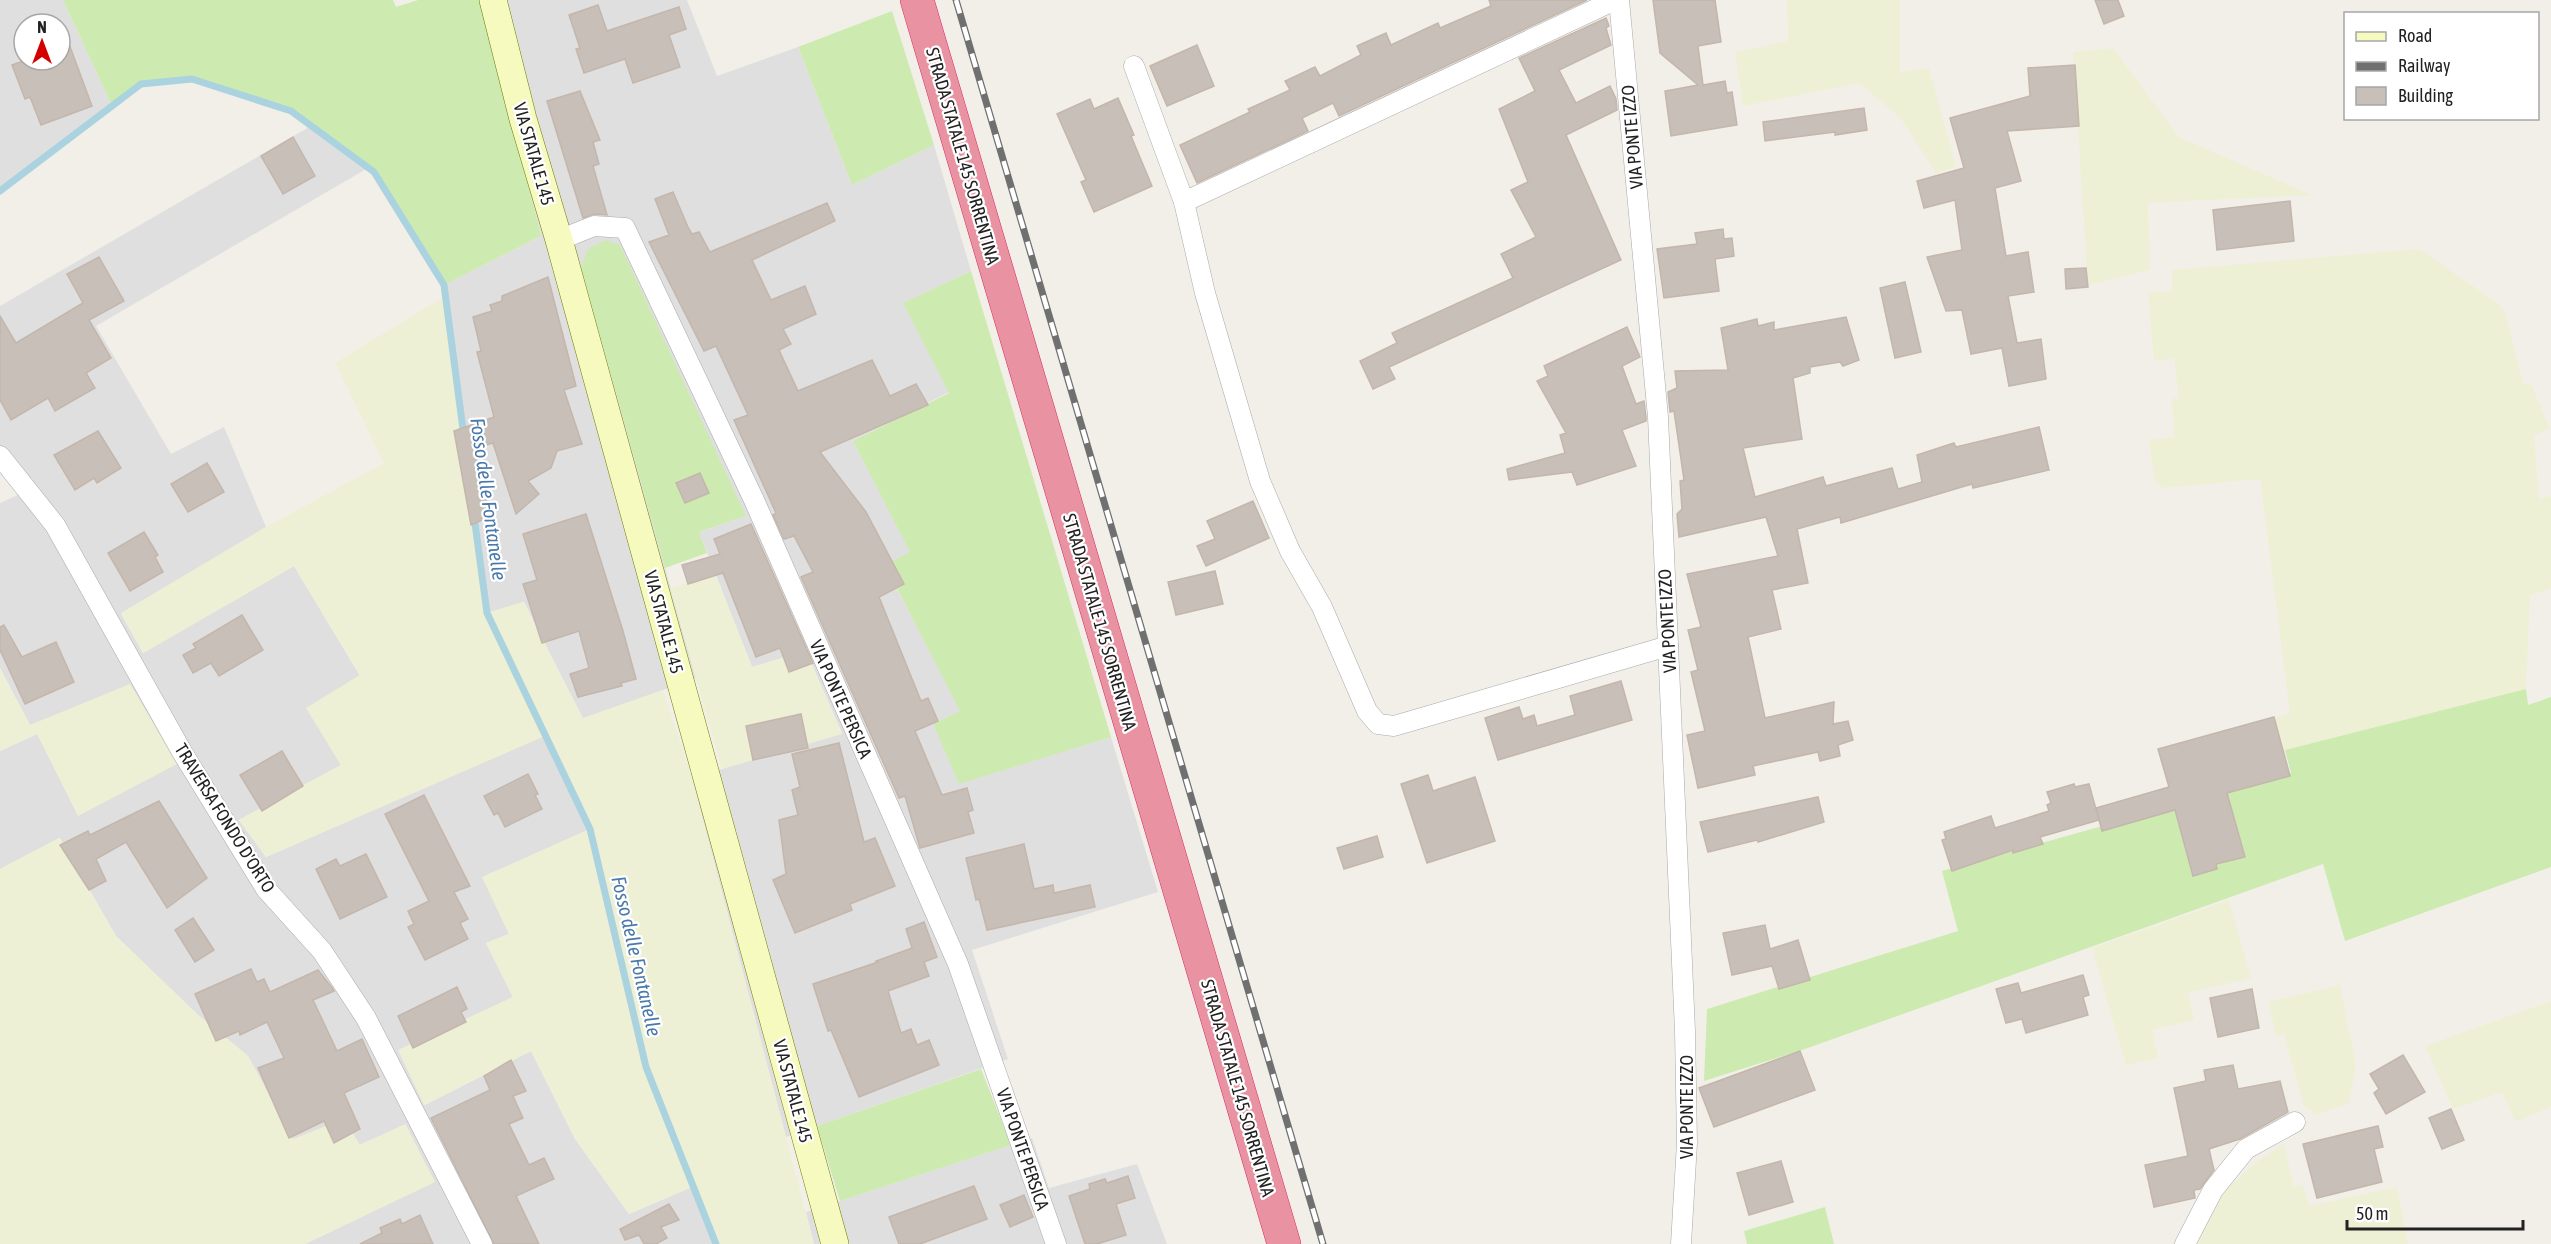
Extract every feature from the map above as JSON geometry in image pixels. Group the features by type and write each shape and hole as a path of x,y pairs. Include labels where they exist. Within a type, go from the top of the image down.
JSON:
{"highway":[{"name":"STRADA STATALE 145 SORRENTINA","path":"916,0 1284,1244"}],"main road":[{"name":"VIA STATALE 145","path":"493,0 523,119 559,240 835,1244"}],"street":[{"path":"1184,202 1617,0"},
{"name":"VIA PONTE IZZO","path":"1617,0 1658,417 1685,1031 1687,1143 1681,1244"},
{"path":"1134,66 1184,202 1205,292 1260,481 1290,551 1322,607 1367,711 1378,724 1394,726 1668,646"},
{"name":"VIA PONTE PERSICA","path":"559,240 594,226 625,228 754,500 958,964 1056,1244"},
{"name":"TRAVERSA FONDO D'ORTO","path":"0,456 55,525 182,752 267,888 322,951 366,1018 482,1244"},
{"path":"2185,1244 2213,1190 2246,1149 2295,1122"}],"shaded area":[{"path":"0,0 63,0 69,12 12,12 12,72 72,72 72,19 112,106 0,191"},
{"path":"483,0 687,0 717,76 798,47 852,185 934,145 971,271 904,303 949,392 853,441 911,553 885,566 961,711 933,724 959,783 1111,737 1158,892 972,950 1008,1059 786,1137 692,778 842,733 806,651 752,667 699,532 746,516 581,268 696,678 583,719 524,602 487,613 444,285 541,236"},
{"path":"311,126 368,168 96,326 171,454 224,427 266,527 121,614 143,653 294,566 360,676 307,708 341,765 239,820 266,857 545,735 590,829 483,877 509,934 486,943 513,997 399,1051 425,1105 531,1051 575,1139 629,1214 692,1187 716,1244 305,1244 434,1182 406,1125 359,1145 344,1119 293,1140 248,1056 197,1014 116,936 60,838 0,869 0,751 37,734 177,764 30,725 0,668 0,503 20,494 0,469 0,306"},
{"path":"1032,1138 1049,1188 1137,1164 1167,1244 814,1244 806,1212"}],"green space":[{"path":"63,0 393,0 396,7 418,0 483,0 541,236 444,285 374,172 291,111 192,79 141,84 112,106 72,19 72,12 69,12"},
{"path":"1787,0 1900,0 1900,72 1929,68 1956,167 1936,173 1901,119 1860,83 1743,106 1735,52 1788,41"},
{"path":"892,11 934,145 852,185 798,47"},
{"path":"2113,48 2179,137 2312,195 2148,203 2150,270 2088,285 2073,52"},
{"path":"605,240 620,245 746,516 699,532 707,553 665,568 581,268 588,249"},
{"path":"2419,249 2496,302 2505,312 2523,384 2531,384 2550,429 2534,435 2539,499 2551,496 2551,588 2530,596 2526,689 2285,750 2275,718 2290,713 2260,479 2163,488 2154,479 2149,440 2174,437 2172,399 2179,398 2174,358 2154,361 2148,293 2172,291 2172,270"},
{"path":"971,271 1111,737 959,784 933,724 960,711 885,565 910,552 853,441 949,393 903,303"},
{"path":"445,296 487,613 523,602 583,718 663,690 692,778 814,1244 716,1244 692,1187 629,1214 575,1139 531,1051 424,1105 398,1050 513,997 486,943 509,934 482,877 590,829 545,736 266,857 239,820 341,765 306,708 360,675 294,566 143,653 121,613 266,527 384,463 335,363"},
{"path":"715,573 752,667 806,651 842,734 722,769 670,588"},
{"path":"0,668 30,725 130,684 177,764 78,816 37,734 0,751"},
{"path":"2526,689 2528,705 2551,697 2551,867 2345,941 2323,864 1805,1049 1704,1081 1707,1009 1958,931 1942,871 2291,773 2285,750"},
{"path":"59,838 116,936 197,1014 248,1056 293,1139 344,1119 360,1145 405,1124 435,1182 305,1244 0,1244 0,869"},
{"path":"2229,900 2251,978 2188,993 2194,1020 2152,1030 2158,1058 2126,1065 2092,948"},
{"path":"2340,985 2356,1065 2349,1103 2316,1115 2304,1106 2284,1035 2276,1036 2268,1002"},
{"path":"2551,1001 2551,1107 2515,1122 2502,1092 2453,1109 2425,1046"},
{"path":"981,1069 1011,1145 840,1201 817,1126"},
{"path":"2284,1144 2294,1187 2303,1185 2309,1206 2397,1187 2408,1244 2190,1244 2221,1194 2255,1163"},
{"path":"1825,1207 1834,1244 1747,1244 1744,1231"}],"building":[{"path":"1489,0 1587,0 1339,116 1333,103 1302,118 1308,131 1197,183 1180,145 1290,90 1285,81 1315,67 1320,76 1361,55 1357,46 1386,33 1391,45 1438,23 1440,28 1491,6"},
{"path":"1653,0 1715,0 1721,42 1698,46 1703,85 1725,81 1727,93 1732,92 1737,125 1671,136 1665,91 1698,85 1660,53"},
{"path":"2095,0 2118,0 2124,16 2104,24"},
{"path":"598,5 607,31 679,7 686,29 669,35 680,67 633,83 625,59 584,73 576,49 580,48 569,15"},
{"path":"1606,18 1609,26 1606,28 1611,45 1559,70 1576,103 1610,86 1616,99 1617,110 1566,135 1621,260 1389,367 1395,379 1373,389 1360,361 1397,343 1392,333 1513,278 1501,254 1536,237 1511,190 1528,182 1499,109 1535,91 1519,58"},
{"path":"1197,45 1214,86 1167,106 1150,66"},
{"path":"72,52 92,106 41,125 30,97 25,99 15,72 72,72"},
{"path":"2075,65 2079,126 2007,131 2021,181 1995,188 2006,256 2028,252 2034,292 2008,296 2017,343 2041,339 2046,379 2009,386 2002,348 1971,354 1962,310 1946,311 1927,257 1962,250 1955,200 1924,208 1917,181 1964,168 1950,118 2030,96 2028,68"},
{"path":"580,91 600,140 593,142 599,164 593,166 607,215 594,214 583,218 547,101"},
{"path":"1118,98 1152,186 1094,212 1081,182 1086,180 1057,114 1090,99 1094,109"},
{"path":"1864,108 1867,130 1765,141 1763,122"},
{"path":"293,137 315,176 283,194 261,156"},
{"path":"673,192 692,234 699,232 710,252 827,203 835,221 752,260 771,300 805,286 816,314 783,329 791,344 779,350 798,391 872,360 890,396 916,384 928,405 820,452 866,512 904,584 879,597 921,701 928,698 938,721 915,731 942,795 967,788 973,810 968,812 974,833 920,848 905,796 899,798 801,577 813,572 794,536 784,539 773,515 776,513 734,420 748,415 716,346 704,351 649,242 669,235 655,199"},
{"path":"2290,201 2294,241 2217,250 2213,210"},
{"path":"1723,229 1724,239 1732,238 1734,256 1715,259 1719,291 1664,298 1657,249 1697,244 1695,233"},
{"path":"99,257 124,301 89,320 111,358 86,373 95,388 55,411 48,398 11,420 0,400 0,316 16,343 83,303 67,274"},
{"path":"2086,268 2088,287 2066,289 2065,269"},
{"path":"548,277 576,386 564,390 582,444 557,451 551,468 528,481 539,494 516,514 493,443 479,447 489,517 471,525 454,431 494,417 477,352 481,351 473,317 492,311 490,305 502,301 502,296"},
{"path":"1905,282 1921,352 1895,358 1880,288"},
{"path":"1846,317 1859,360 1843,366 1840,362 1810,367 1810,373 1793,378 1802,439 1743,448 1755,497 1823,477 1826,486 1892,468 1898,489 1922,482 1917,455 1954,443 1956,447 2039,427 2049,470 1973,488 1972,484 1841,523 1840,517 1797,529 1808,583 1772,590 1781,629 1748,637 1765,718 1834,702 1833,724 1848,721 1853,740 1838,745 1840,756 1820,761 1818,752 1753,766 1755,775 1698,788 1687,735 1705,731 1691,672 1698,670 1688,630 1701,627 1687,574 1778,556 1766,517 1679,537 1677,514 1682,509 1680,481 1684,480 1674,411 1670,412 1668,392 1677,388 1675,371 1728,370 1721,328 1757,319 1758,326 1774,322 1774,330"},
{"path":"1627,327 1640,357 1622,366 1636,404 1644,401 1646,418 1646,421 1622,430 1636,466 1577,485 1572,472 1509,480 1507,469 1565,453 1560,435 1566,433 1537,381 1548,376 1544,366"},
{"path":"98,431 121,468 97,483 94,478 75,490 54,455"},
{"path":"207,463 224,492 188,512 171,484"},
{"path":"700,473 709,493 685,503 676,483"},
{"path":"1253,501 1269,538 1206,566 1197,546 1215,539 1207,521"},
{"path":"586,514 636,679 621,683 622,686 578,697 570,674 589,668 579,631 542,643 523,584 537,580 523,534"},
{"path":"751,524 813,663 789,672 780,648 756,657 723,573 688,584 682,565 720,554 714,539"},
{"path":"144,532 158,555 155,557 163,572 130,591 108,553"},
{"path":"1215,571 1223,604 1176,615 1168,582"},
{"path":"242,615 263,650 219,676 211,663 193,673 183,655 196,648 193,644"},
{"path":"4,625 22,657 56,642 74,682 25,704 0,650 0,627"},
{"path":"1621,681 1632,720 1498,760 1485,718 1519,707 1523,719 1534,715 1537,726 1575,715 1570,696"},
{"path":"801,714 808,748 753,760 746,726"},
{"path":"2274,717 2290,776 2227,793 2245,857 2216,864 2217,869 2193,876 2175,810 2102,831 2096,808 2169,787 2158,749"},
{"path":"839,743 864,842 875,838 895,886 850,904 852,910 795,933 773,880 786,874 779,820 798,815 792,790 800,787 792,754"},
{"path":"282,751 303,786 262,811 240,775"},
{"path":"528,774 538,794 535,795 542,809 505,827 498,813 494,815 484,796"},
{"path":"1428,775 1433,791 1475,777 1495,841 1427,863 1401,784"},
{"path":"2074,784 2075,787 2089,784 2099,820 2040,837 2043,844 2013,853 2013,850 1952,871 1942,840 1946,839 1944,832 1991,816 1995,828 2049,811 2047,805 2051,803 2047,792"},
{"path":"424,795 470,886 454,892 468,919 460,923 468,939 425,960 408,927 414,924 408,911 429,901 385,814"},
{"path":"1818,797 1824,822 1758,842 1757,840 1708,852 1700,822"},
{"path":"159,801 207,878 167,908 126,842 96,859 106,881 89,890 60,845 88,831 90,835"},
{"path":"1377,836 1383,857 1344,869 1337,848"},
{"path":"1024,844 1034,889 1053,885 1054,893 1090,885 1095,907 987,930 979,899 976,900 966,858"},
{"path":"366,854 387,897 340,919 316,869 336,859 340,866"},
{"path":"193,918 214,950 195,962 175,930"},
{"path":"924,922 937,957 924,962 929,976 888,991 901,1033 911,1029 917,1045 929,1040 939,1065 859,1097 831,1030 828,1031 813,984 912,948 906,929"},
{"path":"1765,925 1770,949 1798,940 1810,980 1779,989 1772,966 1732,975 1723,933"},
{"path":"251,969 257,982 264,979 270,992 318,970 333,989 334,991 313,1000 337,1051 362,1039 379,1077 344,1093 360,1129 334,1143 324,1121 289,1138 258,1068 284,1058 267,1022 240,1035 239,1031 216,1041 195,994"},
{"path":"2083,975 2089,995 2083,997 2088,1015 2026,1033 2022,1019 2006,1023 1996,989 2018,983 2021,993"},
{"path":"457,987 467,1009 461,1012 466,1022 413,1048 398,1016"},
{"path":"2252,989 2259,1028 2218,1037 2210,998"},
{"path":"1800,1051 1815,1090 1714,1127 1699,1088"},
{"path":"2403,1055 2425,1092 2386,1114 2374,1093 2379,1089 2370,1074"},
{"path":"511,1060 526,1091 513,1096 523,1118 509,1124 529,1165 544,1158 554,1179 516,1196 539,1244 494,1244 431,1118 490,1090 484,1076"},
{"path":"2233,1065 2238,1089 2280,1081 2288,1112 2240,1139 2209,1149 2214,1170 2200,1189 2194,1190 2195,1198 2154,1207 2145,1165 2188,1156 2174,1088 2206,1081 2204,1070"},
{"path":"2451,1109 2464,1140 2442,1149 2429,1118"},
{"path":"2378,1126 2383,1147 2374,1149 2382,1182 2317,1198 2303,1144"},
{"path":"1781,1161 1793,1202 1749,1215 1737,1173"},
{"path":"1128,1176 1135,1198 1116,1204 1126,1235 1097,1244 1085,1244 1069,1196 1090,1189 1089,1184 1105,1179 1107,1183"},
{"path":"974,1186 987,1219 920,1244 899,1244 889,1217"},
{"path":"1024,1195 1033,1217 1010,1227 1000,1205"},
{"path":"669,1204 679,1220 661,1227 667,1238 656,1244 644,1244 639,1235 625,1240 620,1229"},
{"path":"420,1215 433,1244 360,1244 382,1233 380,1228 400,1219 402,1224"}],"waterway":[{"name":"Fosso delle Fontanelle","path":"0,191 141,84 192,79 291,111 374,172 444,285 464,437"},
{"name":"Fosso delle Fontanelle","path":"474,516 487,613 590,829 646,1067 716,1244"}],"railway":[{"path":"956,0 1323,1244"}]}
